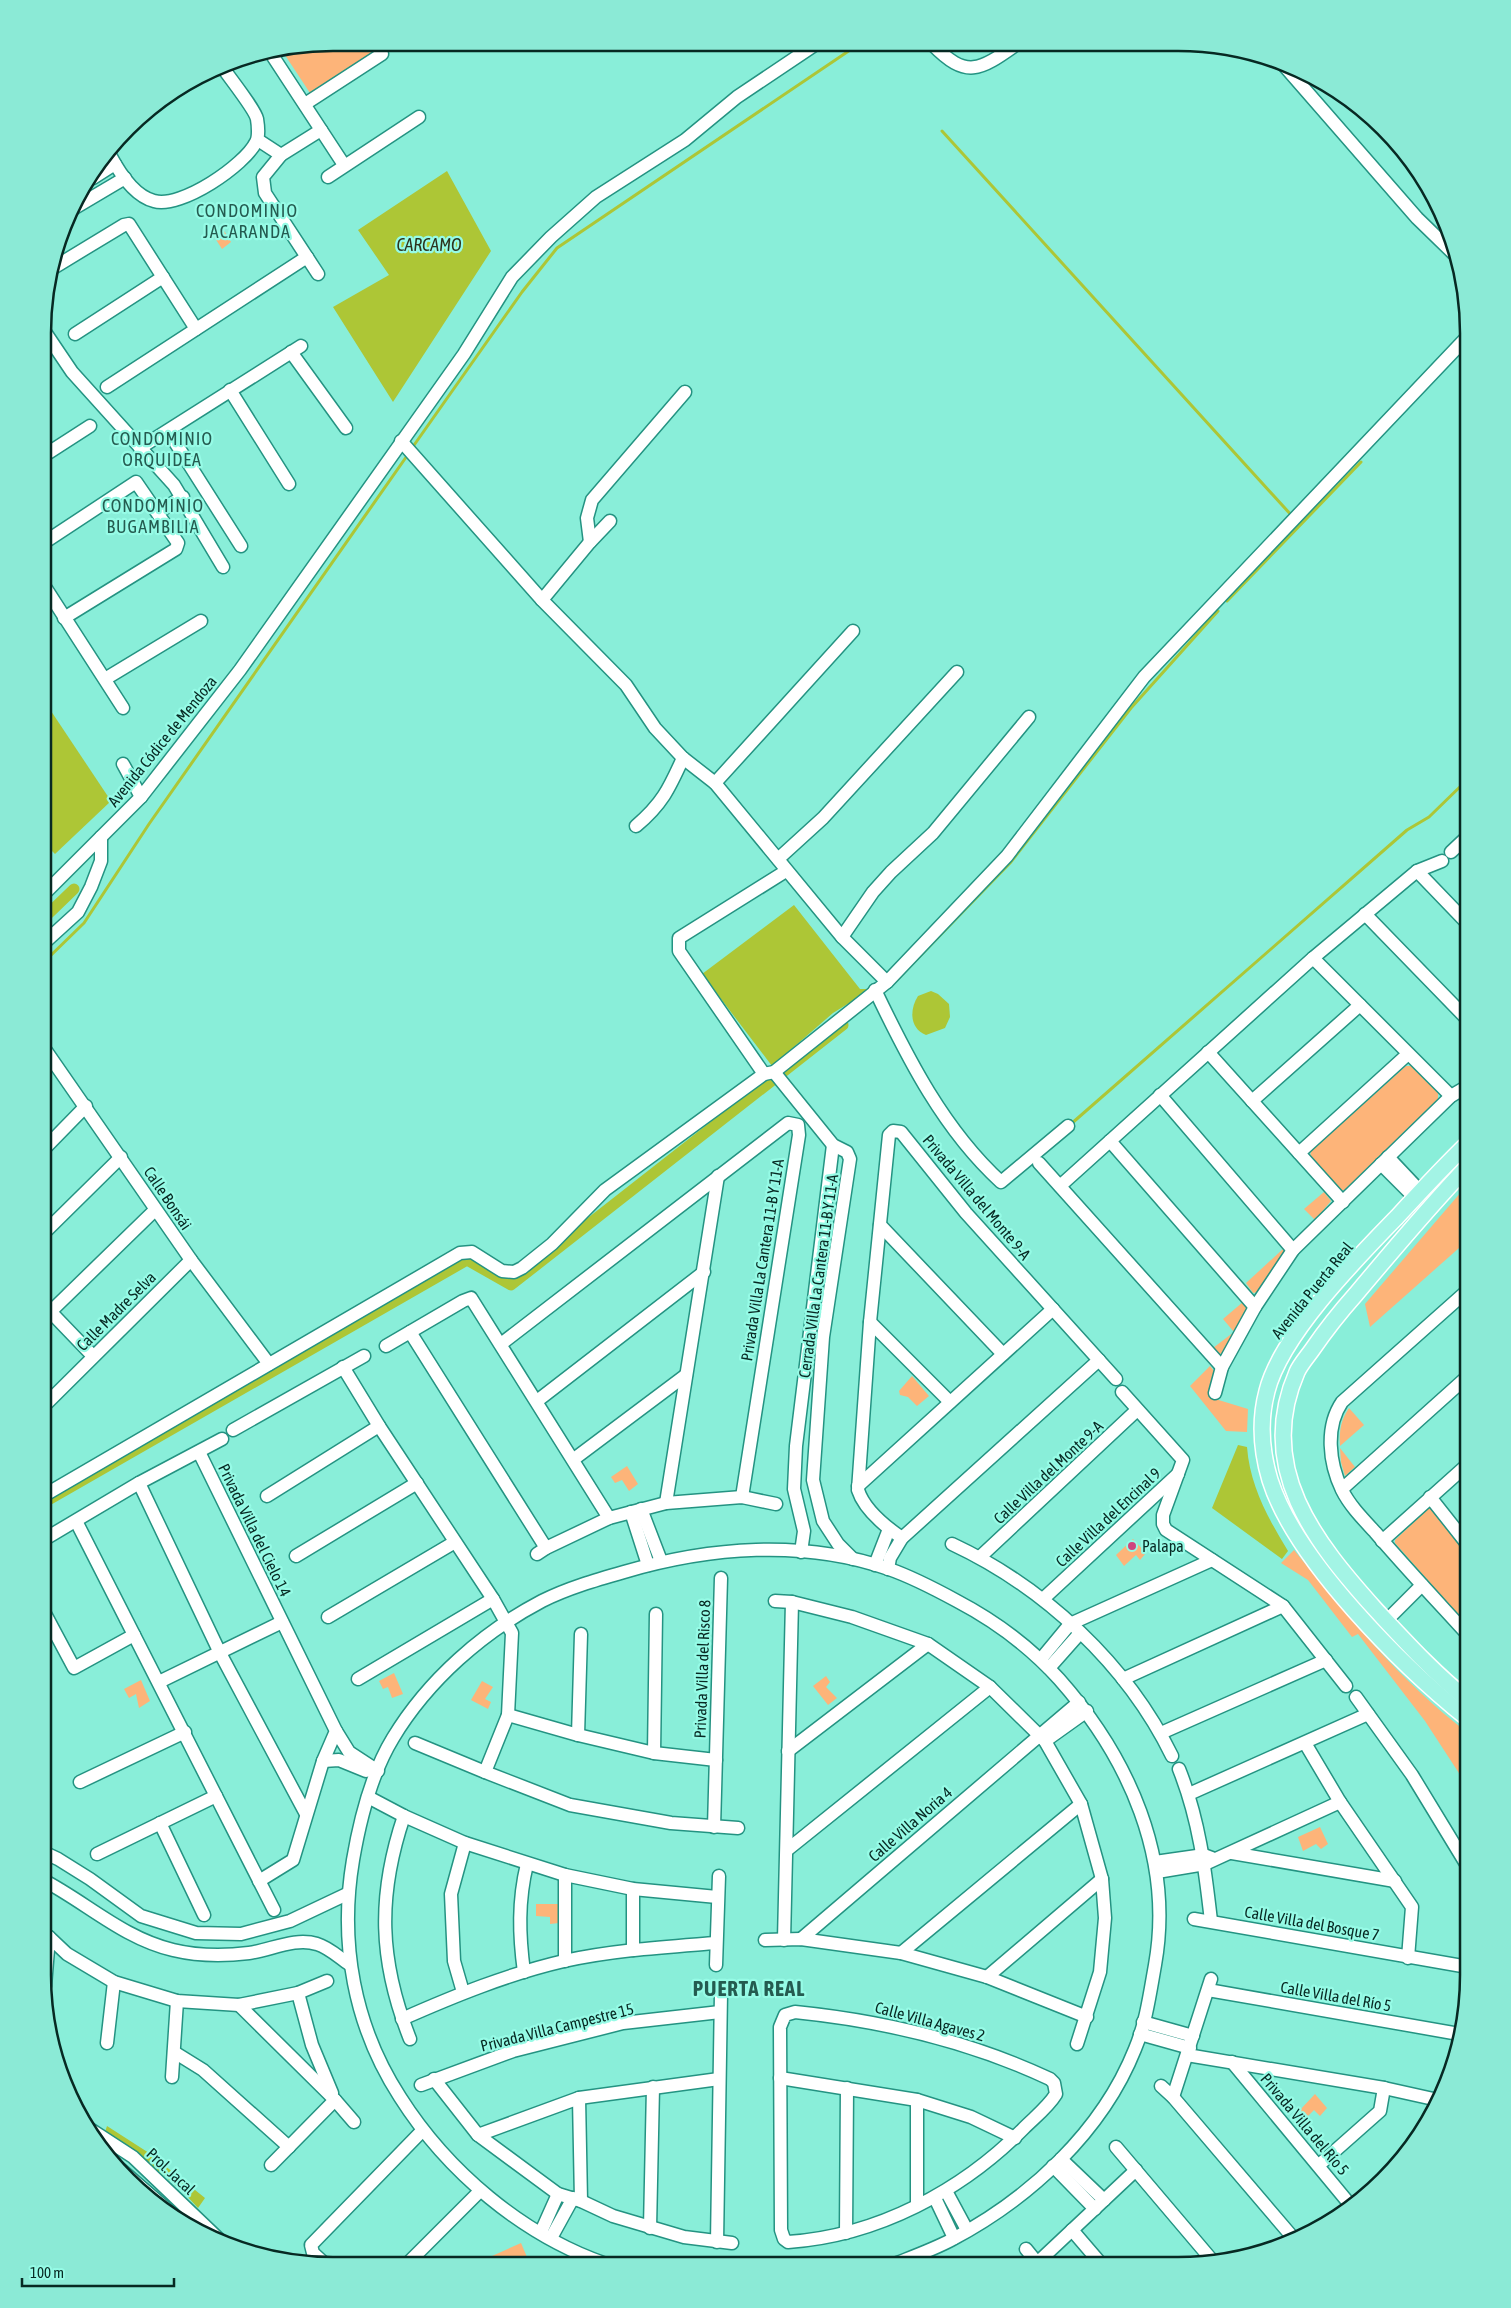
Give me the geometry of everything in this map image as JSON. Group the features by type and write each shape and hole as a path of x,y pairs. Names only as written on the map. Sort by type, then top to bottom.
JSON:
{"main road":[{"name":"Avenida Puerta Real","path":"1460,1151 1366,1250 1314,1310 1283,1353 1267,1389 1261,1430 1262,1445 1270,1482 1288,1521 1314,1559 1346,1599 1406,1664 1460,1712"},
{"path":"1460,1174 1330,1324 1297,1370 1287,1398 1284,1424 1284,1462 1295,1498 1306,1522 1324,1549 1384,1619 1460,1692"},
{"path":"1314,1310 1330,1324"}],"street":[{"name":"Avenida Códice de Mendoza","path":"51,887 141,797 240,670 464,354 512,277 550,237 596,196 685,140 737,97 806,51"},
{"path":"940,51 959,67 970,68 985,65 1006,51"},
{"path":"306,104 382,54"},
{"path":"275,58 344,166"},
{"path":"112,159 125,178 138,192 155,202 178,200 224,173 246,156 258,140 257,118 225,73"},
{"path":"1293,76 1418,218 1446,247"},
{"path":"328,177 419,117"},
{"path":"318,274 265,193 263,177 281,155 321,130"},
{"path":"258,140 281,155"},
{"path":"83,203 125,178"},
{"path":"60,264 124,225 129,224 196,329"},
{"path":"107,387 307,257"},
{"path":"75,334 163,277"},
{"path":"51,341 72,372 146,445 183,497 224,567"},
{"path":"51,1491 463,1252 472,1252 502,1270 514,1272 522,1268 552,1244 605,1190 769,1073 887,982 1007,856 1144,677 1460,344"},
{"path":"146,445 296,349 346,428"},
{"path":"230,390 289,484"},
{"path":"590,542 587,518 592,500 685,392"},
{"path":"51,451 90,426"},
{"path":"168,431 240,546"},
{"path":"401,441 542,600 626,685 655,728 683,758 715,783 842,938 887,982"},
{"path":"51,538 134,483 138,484 178,543 177,547 64,618"},
{"path":"158,512 183,497"},
{"path":"542,600 610,521"},
{"path":"51,598 123,708"},
{"path":"105,679 201,621"},
{"path":"715,783 853,631"},
{"path":"778,858 823,818 957,672"},
{"path":"842,938 874,892 891,872 933,834 1030,717"},
{"path":"636,826 655,810 667,793 683,758"},
{"path":"123,764 141,797"},
{"path":"51,937 78,912 101,861 101,837"},
{"path":"1060,1186 1313,958 1417,871 1446,857 1460,844"},
{"name":"Cerrada Villa La Cantera 11-B Y 11-A","path":"786,871 679,938 679,951 769,1073 834,1145 847,1152 850,1159 823,1337 813,1480 823,1521 838,1544 853,1559"},
{"path":"1417,871 1460,916"},
{"path":"1365,914 1460,1012"},
{"path":"1313,958 1450,1096"},
{"path":"875,990 915,1070 948,1122 985,1168 1001,1182 1068,1126"},
{"path":"1252,1101 1360,1005"},
{"path":"1208,1052 1343,1202"},
{"path":"1299,1153 1408,1054"},
{"name":"Calle Bonsái","path":"51,1061 86,1106 155,1210 191,1260 269,1364"},
{"path":"1216,1393 1222,1367 1255,1307 1293,1250 1450,1096 1460,1090"},
{"path":"1160,1095 1293,1250"},
{"path":"51,1142 86,1106"},
{"name":"Privada Villa La Cantera 11-B Y 11-A","path":"501,1344 788,1123 798,1125 742,1497"},
{"name":"Privada Villa del Monte 9-A","path":"858,1486 870,1322 889,1135 893,1131 899,1131 966,1213 1116,1379"},
{"path":"1110,1141 1255,1307"},
{"name":"Cerrada Villa La Cantera 11-B Y 11-A","path":"801,1552 804,1531 794,1484 796,1446 834,1145"},
{"path":"51,1225 121,1157"},
{"path":"1385,1161 1418,1195"},
{"path":"1039,1163 1222,1367"},
{"path":"666,1502 718,1176"},
{"path":"51,1307 155,1210"},
{"path":"880,1225 1003,1354"},
{"name":"Calle Madre Selva","path":"51,1400 191,1260"},
{"path":"537,1401 704,1272"},
{"path":"1460,1297 1342,1402 1337,1410 1331,1433 1334,1470 1342,1489 1355,1510 1460,1626"},
{"path":"386,1346 463,1300 471,1298 574,1459 609,1518"},
{"path":"814,1298 828,1301"},
{"path":"902,1538 889,1529 863,1502 858,1486 1053,1309"},
{"path":"51,1317 93,1356"},
{"path":"870,1322 950,1402"},
{"path":"410,1332 542,1551 609,1518 666,1502 742,1497 776,1504"},
{"path":"233,1430 364,1356"},
{"path":"883,1562 902,1538 1099,1360"},
{"path":"343,1367 506,1622 508,1715 485,1772"},
{"path":"574,1459 686,1375"},
{"path":"1342,1489 1460,1383"},
{"path":"1122,1392 1183,1460 1179,1472"},
{"name":"Calle Villa del Monte 9-A","path":"980,1557 1137,1410"},
{"name":"Privada Villa del Cielo 14","path":"267,1496 379,1426"},
{"name":"Privada Villa del Cielo 14","path":"51,1535 139,1483 222,1439"},
{"name":"Privada Villa del Cielo 14","path":"198,1452 336,1731 344,1746 362,1766"},
{"path":"1382,1540 1460,1471"},
{"name":"Calle Villa del Encinal 9","path":"1179,1472 1163,1515 1163,1524 1172,1535 1283,1606 1346,1686"},
{"name":"Calle Villa del Encinal 9","path":"1044,1599 1179,1472"},
{"path":"139,1483 220,1653 306,1814"},
{"name":"Privada Villa del Cielo 14","path":"296,1556 417,1483"},
{"path":"1430,1497 1460,1534"},
{"path":"636,1511 649,1546 661,1561"},
{"path":"76,1521 274,1910"},
{"path":"883,1562 889,1529"},
{"path":"328,1617 455,1542"},
{"path":"952,1544 980,1557 1044,1599 1080,1633 1124,1679 1161,1733 1172,1756"},
{"path":"648,1565 649,1546"},
{"path":"588,2257 549,2231 531,2228 480,2191 422,2131 381,2068 359,2009 349,1964 346,1928 347,1894 357,1835 371,1798 377,1773 392,1740 434,1682 470,1650 506,1622 546,1599 595,1580 661,1561 720,1551 777,1549 883,1562 973,1610 1048,1659 1078,1710 1109,1744 1146,1823 1156,1867 1160,1912 1148,2030 1093,2124 1062,2166 1011,2201 964,2225 954,2238 910,2257"},
{"path":"1048,1659 1070,1624 1212,1560"},
{"name":"Privada Villa del Risco 8","path":"714,1827 721,1578"},
{"path":"1384,1619 1420,1582"},
{"path":"358,1680 493,1599"},
{"path":"775,1601 792,1602 852,1618 928,1644 990,1686 1043,1737 1081,1804 1102,1879 1105,1918 1100,1972 1077,2044"},
{"path":"784,1940 792,1602"},
{"path":"1124,1679 1283,1606"},
{"path":"654,1753 656,1614"},
{"name":"Privada Villa del Cielo 14","path":"159,1682 282,1622"},
{"path":"51,1625 74,1668 134,1635"},
{"path":"1048,1659 1080,1633"},
{"path":"578,1735 581,1634"},
{"path":"788,1752 928,1644"},
{"path":"1161,1733 1326,1660"},
{"path":"787,1850 990,1686"},
{"path":"1356,1697 1412,1775 1460,1854"},
{"name":"Calle Villa Noria 4","path":"801,1939 1078,1710"},
{"path":"1189,1794 1368,1714"},
{"name":"Privada Villa del Risco 8","path":"508,1715 578,1735 654,1753 716,1760"},
{"path":"259,1881 293,1860 306,1814 336,1731"},
{"path":"80,1782 185,1732"},
{"path":"415,1742 570,1805 671,1824 738,1828"},
{"path":"1304,1742 1340,1802 1395,1881 1413,1911 1408,1958"},
{"path":"324,1761 339,1760 362,1766 377,1773"},
{"path":"1179,1769 1189,1794 1208,1859 1211,1921"},
{"path":"96,1854 216,1796"},
{"path":"371,1798 404,1816 464,1843 565,1876 633,1889 717,1897"},
{"path":"1156,1867 1208,1859 1232,1853 1340,1802"},
{"path":"901,1953 1081,1804"},
{"path":"404,1816 396,1838 385,1892 386,1959 392,1990 410,2039"},
{"path":"160,1823 204,1914"},
{"path":"463,1992 454,1961 452,1894 464,1843"},
{"path":"1232,1853 1395,1881"},
{"path":"51,1856 90,1879 141,1916 196,1933 241,1934 290,1921 347,1894"},
{"path":"524,1972 519,1936 521,1888 527,1864"},
{"path":"565,1876 565,1961"},
{"path":"716,1965 719,1876"},
{"path":"987,1977 1102,1879"},
{"path":"51,1884 70,1894 101,1917 142,1941 174,1950 208,1955 250,1953 302,1942 318,1944 349,1964"},
{"path":"633,1889 633,1950"},
{"name":"Calle Villa del Bosque 7","path":"1194,1919 1460,1966"},
{"path":"765,1940 801,1939 901,1953 987,1977 1087,2017"},
{"path":"51,1940 67,1954 114,1982 177,2001 239,2005 298,1993 327,1981"},
{"path":"402,2018 463,1992 565,1961 633,1950 716,1943"},
{"path":"107,2043 114,1982"},
{"name":"Calle Villa del Río 5","path":"1173,2097 1210,1984 1453,2033"},
{"path":"298,1993 312,2045 335,2100"},
{"path":"717,2242 721,1993"},
{"path":"172,2077 177,2001"},
{"path":"239,2005 335,2100 354,2122"},
{"name":"Privada Villa Campestre 15","path":"421,2085 513,2051 623,2023 720,2012"},
{"name":"Calle Villa Agaves 2","path":"789,2013 844,2017 902,2028 957,2042 1012,2061 1050,2079 1056,2089 1053,2099 992,2159 935,2198 846,2233 788,2242 782,2235 780,2078 780,2027 785,2016 789,2013"},
{"path":"1148,2030 1232,2062 1384,2088 1432,2099"},
{"path":"174,2052 203,2070 289,2147"},
{"name":"Privada Villa del Río 5","path":"1232,2062 1347,2201"},
{"path":"780,2078 917,2100 971,2117 1015,2138"},
{"path":"434,2079 478,2135 558,2194 577,2199 613,2216 650,2228 684,2237 717,2242 732,2242"},
{"path":"478,2135 579,2098 719,2079"},
{"path":"1161,2086 1173,2097 1290,2234"},
{"path":"650,2228 653,2087"},
{"path":"846,2233 847,2088"},
{"path":"1319,2165 1380,2111 1384,2088"},
{"path":"549,2231 577,2199 579,2098"},
{"path":"271,2166 335,2100"},
{"path":"917,2100 917,2205"},
{"path":"316,2256 312,2252 311,2245 422,2131"},
{"name":"Prol. Jacal","path":"103,2138 133,2157 206,2227"},
{"path":"1116,2147 1207,2255"},
{"path":"1062,2166 1099,2205"},
{"path":"1045,2257 1136,2170"},
{"path":"414,2257 480,2191"},
{"path":"946,2191 964,2225"},
{"path":"549,2231 558,2194"},
{"path":"935,2198 954,2238"},
{"path":"1072,2230 1095,2257"},
{"path":"1026,2249 1032,2257"}],"shaded area":[{"path":"333,51 375,51 310,93 285,56"},
{"path":"223,229 231,242 222,249 213,235"},
{"path":"1406,1066 1411,1066 1438,1093 1438,1099 1345,1190 1340,1191 1310,1157 1311,1151"},
{"path":"1324,1192 1331,1201 1315,1220 1304,1209"},
{"path":"1460,1193 1460,1247 1370,1327 1365,1304"},
{"path":"1283,1249 1285,1254 1258,1292 1253,1293 1246,1283"},
{"path":"1243,1302 1247,1306 1247,1311 1224,1353 1219,1354 1213,1348 1234,1332 1223,1319"},
{"path":"1210,1366 1214,1371 1212,1398 1248,1409 1247,1432 1226,1431 1190,1386"},
{"path":"912,1376 929,1396 917,1406 908,1397 900,1395 899,1391"},
{"path":"1349,1408 1364,1425 1340,1446 1341,1426"},
{"path":"1340,1448 1355,1467 1345,1476 1341,1462"},
{"path":"627,1466 638,1484 629,1491 622,1480 615,1483 611,1477"},
{"path":"1428,1509 1431,1509 1460,1544 1460,1617 1395,1543 1395,1540"},
{"name":"Palapa","path":"1133,1539 1146,1553 1140,1560 1136,1555 1124,1566 1116,1555"},
{"path":"1294,1550 1375,1647 1420,1692 1460,1727 1460,1775 1425,1721 1358,1634 1352,1637 1308,1580 1281,1563"},
{"path":"394,1673 403,1694 392,1698 388,1687 383,1689 379,1681"},
{"path":"826,1676 830,1682 826,1687 837,1698 828,1705 813,1686"},
{"path":"141,1680 150,1701 139,1708 136,1694 129,1698 124,1689"},
{"path":"482,1681 493,1687 485,1699 491,1702 488,1709 471,1700"},
{"path":"1320,1827 1328,1844 1321,1849 1316,1844 1303,1851 1298,1837"},
{"path":"536,1904 559,1904 559,1923 550,1924 550,1917 536,1916"},
{"path":"1315,2094 1327,2108 1320,2116 1314,2110 1305,2119 1299,2111"},
{"path":"521,2243 527,2257 490,2257"}],"water":[{"name":"CARCAMO","path":"447,171 491,251 393,402 333,307 389,275 358,230"},
{"path":"51,711 111,801 55,854 51,850"},
{"path":"794,905 860,989 872,989 833,1013 772,1066 702,974"},
{"path":"931,991 938,994 949,1004 950,1017 945,1028 926,1035 914,1024 912,1013 918,996"},
{"path":"1238,1445 1247,1447 1252,1475 1261,1501 1288,1551 1282,1559 1212,1508"},
{"path":"107,2126 149,2153 205,2198 198,2208 166,2177 105,2132"}],"waterway":[{"path":"412,448 522,292 557,248 849,51"},
{"path":"942,131 1293,517"},
{"path":"51,955 84,923 149,824 409,453"},
{"path":"1227,601 1361,462"},
{"path":"890,987 1010,863 1131,708 1218,611"},
{"path":"1071,1124 1407,830 1429,817 1460,787"},
{"path":"51,911 74,889"},
{"path":"51,1498 467,1260 511,1285 843,1025"}],"place":[{"name":"Palapa","path":"1132,1546"}],"district":[{"name":"CONDOMINIO JACARANDA","path":"247,220"},
{"name":"CONDOMINIO ORQUIDEA","path":"162,448"},
{"name":"CONDOMINIO BUGAMBILIA","path":"153,515"},
{"name":"PUERTA REAL","path":"749,1988"}]}
